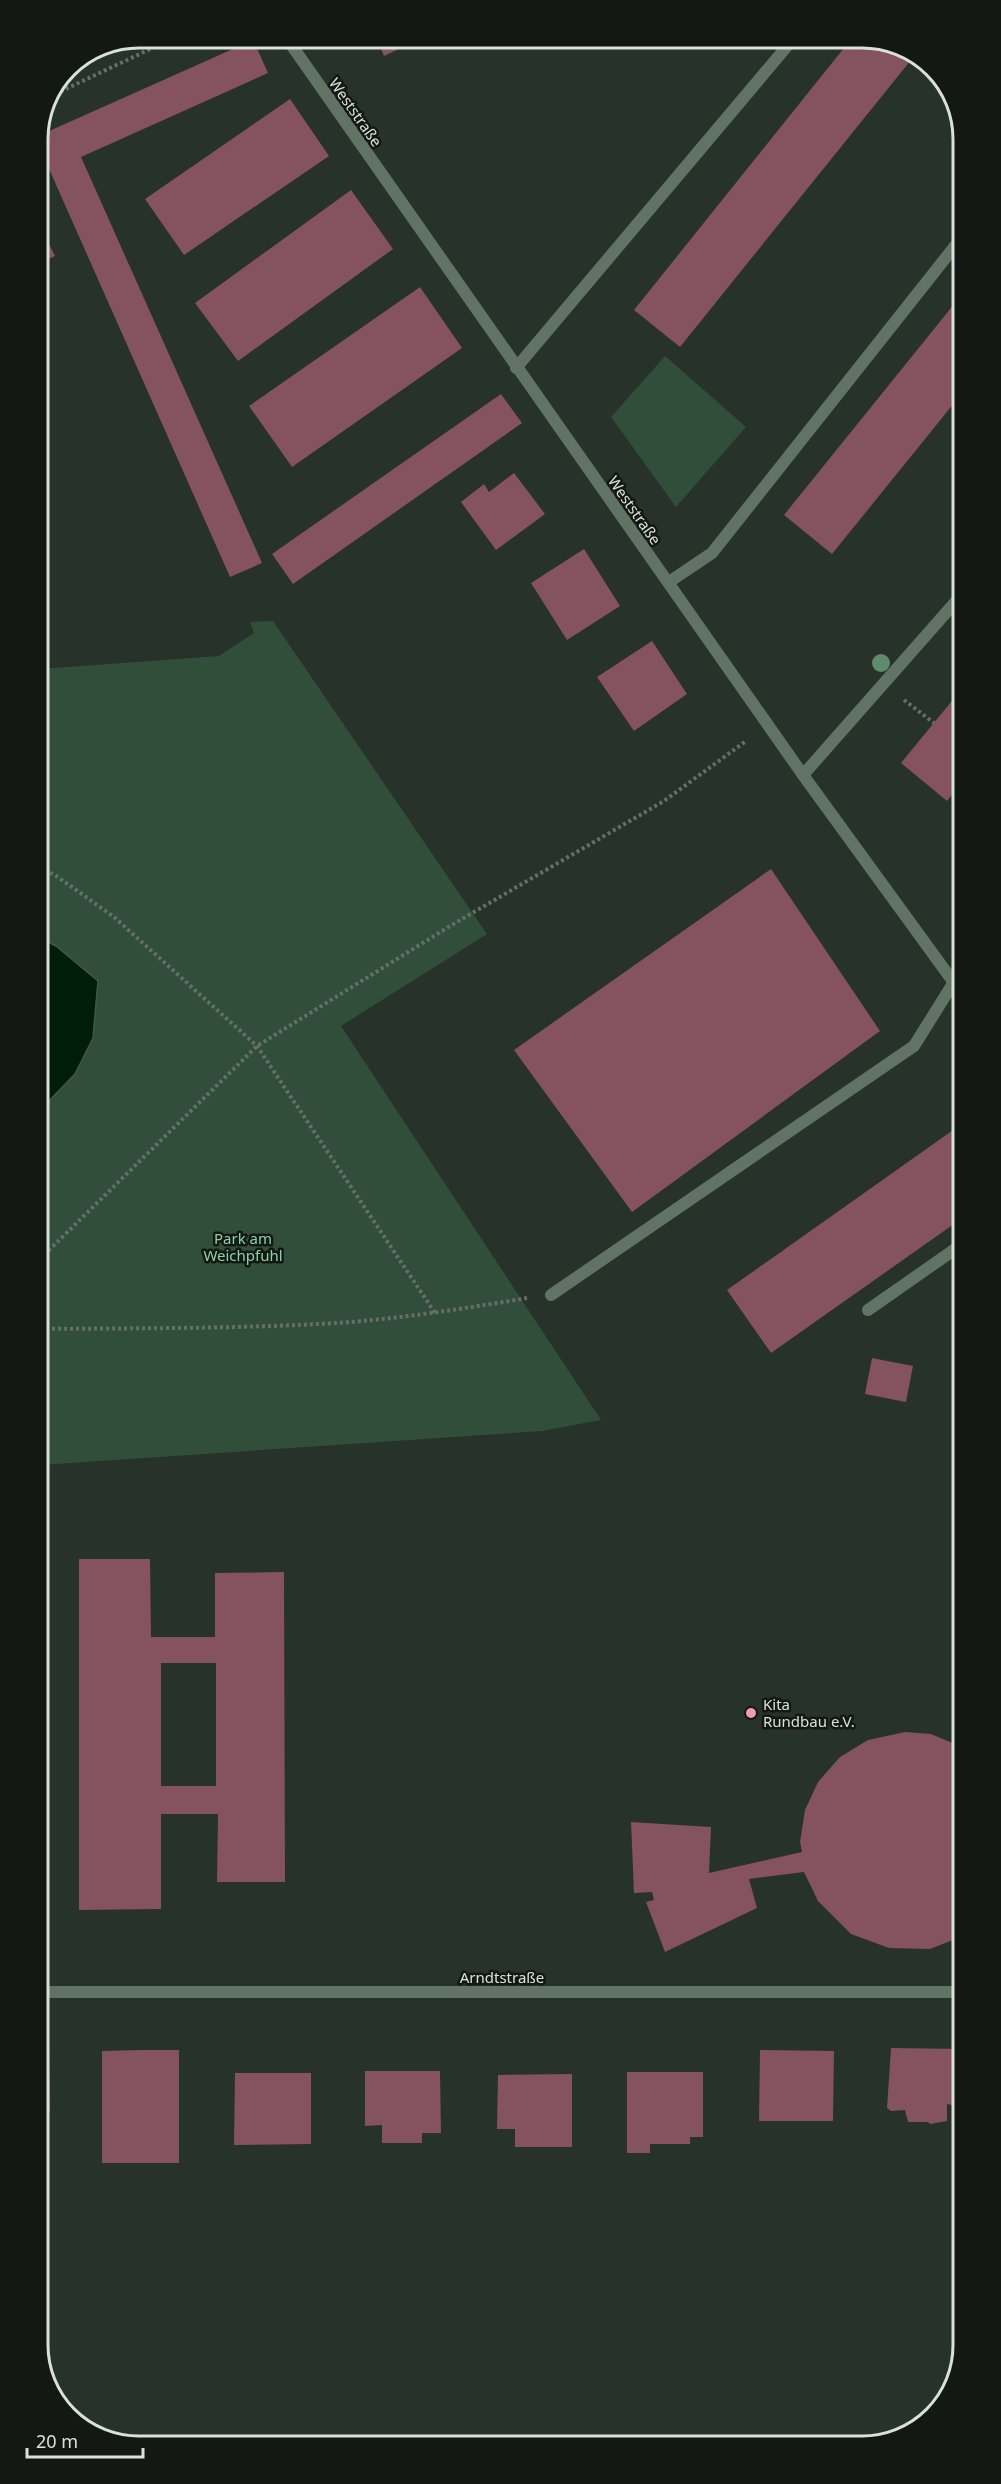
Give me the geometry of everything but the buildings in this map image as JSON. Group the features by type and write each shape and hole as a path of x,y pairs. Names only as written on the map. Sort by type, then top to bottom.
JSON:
{"street":[{"name":"Weststraße","path":"293,48 803,775 953,975"},
{"path":"516,368 786,48"},
{"path":"669,582 712,553 953,247"},
{"path":"803,775 953,605"},
{"path":"551,1295 914,1046 953,989"},
{"path":"868,1310 953,1251"},
{"name":"Arndtstraße","path":"48,1992 953,1992"}],"path":[{"path":"62,91 155,48"},
{"path":"883,684 934,723"},
{"path":"48,1251 257,1046 450,926 664,801 768,725"},
{"path":"48,872 114,917 257,1046 435,1313"},
{"path":"48,1329 207,1328 350,1322 435,1313 551,1295"}],"green space":[{"path":"665,356 746,427 676,507 611,417"},
{"name":"Park am Weichpfuhl","path":"273,621 487,934 341,1026 601,1420 542,1431 48,1465 48,668 219,656 254,633 250,622"}],"shaded area":[{"path":"48,942 98,981 93,1038 75,1074 48,1102"}],"place":[{"name":"Kita Rundbau e.V.","path":"751,1713"}]}
